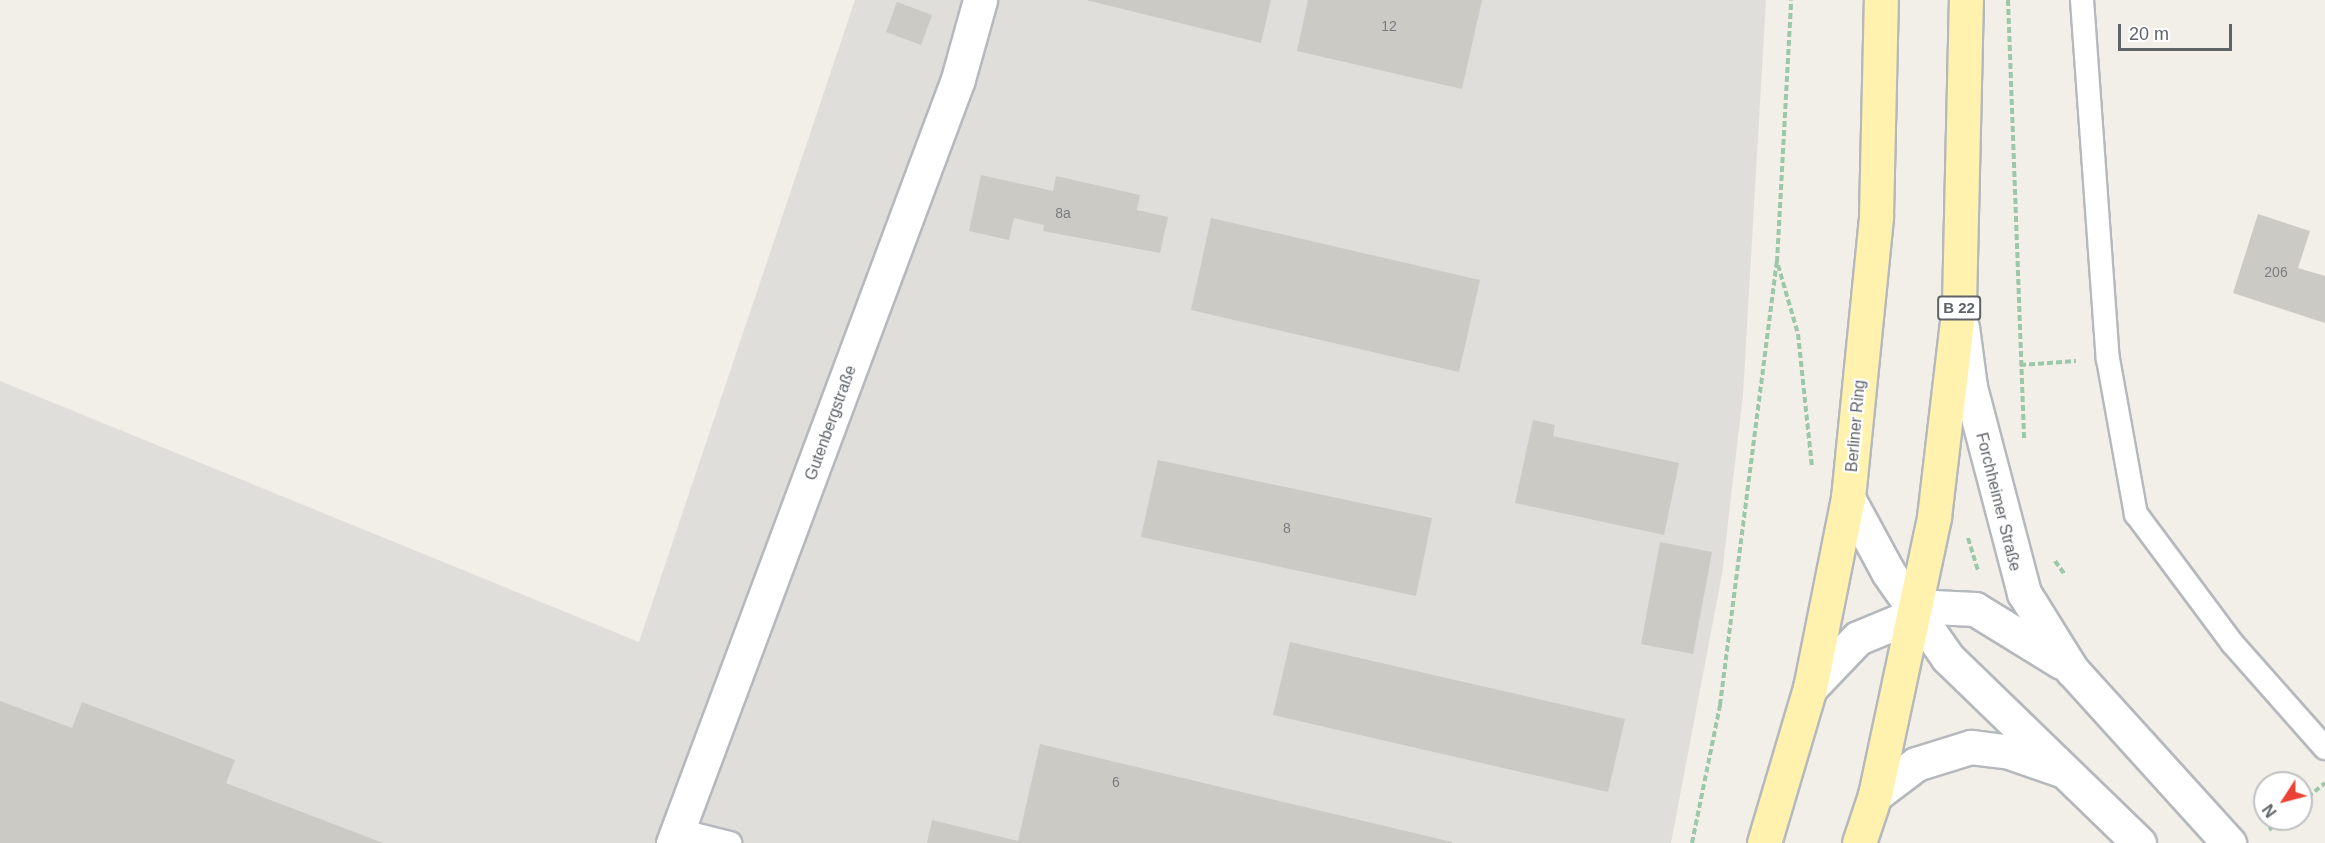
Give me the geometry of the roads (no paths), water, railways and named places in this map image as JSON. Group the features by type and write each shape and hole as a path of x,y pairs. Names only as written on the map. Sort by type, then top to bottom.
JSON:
{"main road":[{"name":"Berliner Ring","path":"1764,843 1810,688 1848,498 1876,215 1881,0"},
{"name":"B 22","path":"1859,843 1875,795 1935,517 1959,304 1966,0"}],"street":[{"name":"Gutenbergstraße","path":"676,836 954,90 980,0"},
{"name":"Forchheimer Straße","path":"1959,304 1970,387 2015,573 2072,669 2229,843"},
{"path":"1848,498 1914,612 1948,658 2071,773 2139,843"},
{"path":"1810,688 1858,638 1914,612 1955,605 1975,609 2072,669"},
{"path":"1875,795 1916,764 1971,747 2006,751 2071,773"}],"lane":[{"path":"2082,0 2108,359 2136,514 2234,644 2325,748"},
{"path":"676,836 730,843"}]}
